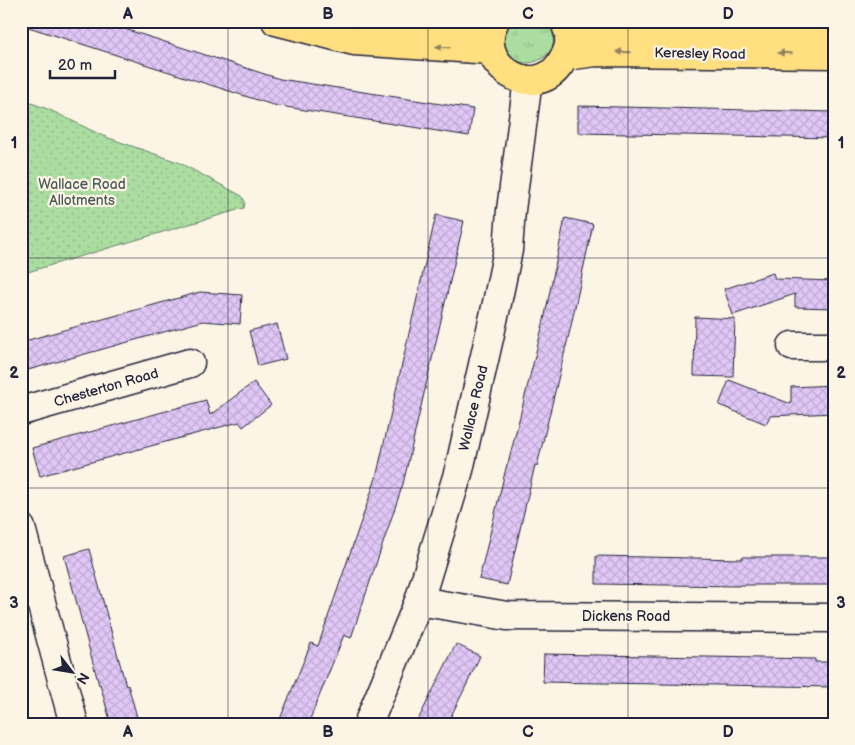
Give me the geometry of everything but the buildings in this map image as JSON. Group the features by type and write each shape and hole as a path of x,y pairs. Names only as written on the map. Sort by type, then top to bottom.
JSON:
{"main road":[{"path":"276,21 354,42 493,32"},
{"path":"398,21 493,32"},
{"path":"493,32 500,67 515,77 528,80 545,77 557,69 566,56 569,42 565,24"},
{"name":"Keresley Road","path":"565,24 834,31"},
{"name":"Keresley Road","path":"566,56 596,52 834,54"}],"street":[{"name":"Wallace Road","path":"368,724 419,601 459,470 508,250 511,210 528,80"},
{"path":"792,346 834,346"},
{"name":"Chesterton Road","path":"21,411 190,363"},
{"path":"21,528 74,724"},
{"name":"Dickens Road","path":"419,601 507,616 834,618"}],"green space":[{"path":"513,21 546,21 553,34 553,45 548,54 539,60 529,63 518,61 510,55 505,43 505,37"},
{"name":"Wallace Road Allotments","path":"21,99 50,110 103,136 178,162 242,196 245,202 244,208 21,274"}]}
